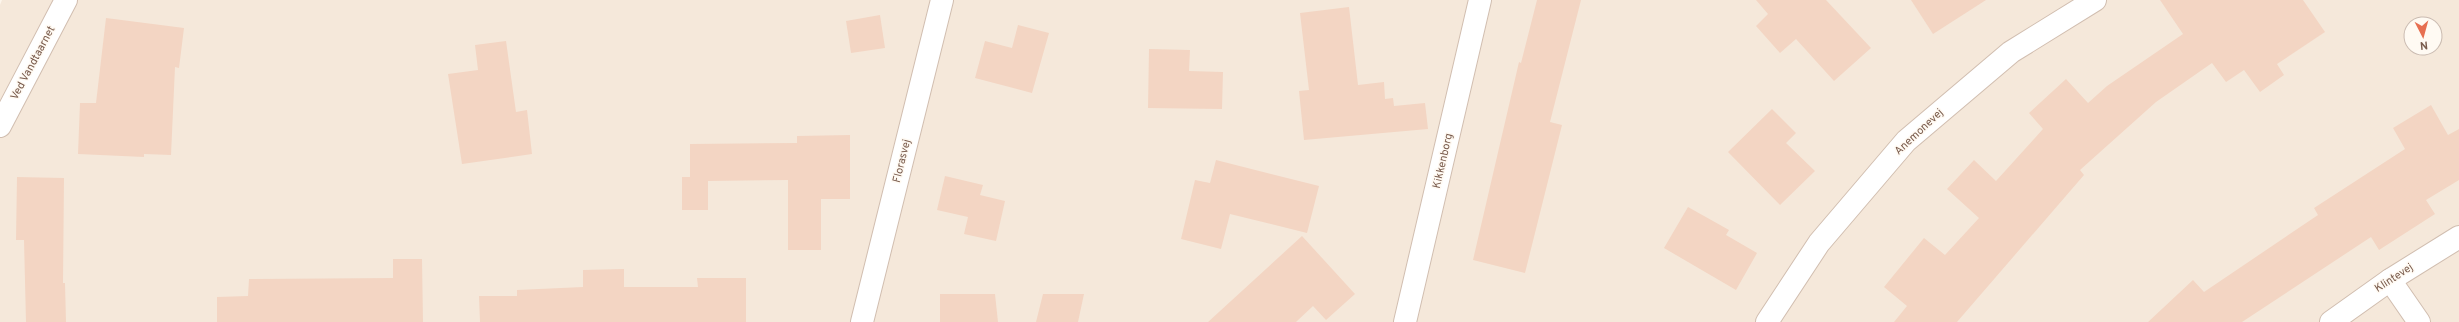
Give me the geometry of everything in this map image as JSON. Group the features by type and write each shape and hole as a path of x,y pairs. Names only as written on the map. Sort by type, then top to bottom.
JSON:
{"street":[{"name":"Ved Vandtaarnet","path":"0,126 66,0"},
{"name":"Florasvej","path":"862,322 942,0"},
{"name":"Kikkenborg","path":"1405,322 1480,0"},
{"name":"Anemonevej","path":"1767,322 1819,243 1906,142 2010,52 2095,0"},
{"name":"Klintevej","path":"2331,322 2390,280 2459,237"},
{"path":"2390,280 2419,322"}],"shaded area":[{"path":"2,0 2459,0 2459,322 0,322 0,5"}],"building":[{"path":"1537,0 1581,0 1550,122 1562,125 1525,273 1473,260 1519,62 1521,63"},
{"path":"1756,0 1826,0 1871,48 1834,81 1796,39 1780,53 1756,26 1768,14"},
{"path":"1911,0 1986,0 1933,34"},
{"path":"2160,0 2303,0 2325,32 2277,64 2284,75 2260,92 2244,70 2226,82 2212,63 2156,102 2080,170 2084,175 1957,322 1894,322 1907,306 1884,287 1924,238 1945,255 1979,218 1947,189 1974,160 1996,181 2043,129 2029,113 2066,79 2088,103 2107,86 2183,34"},
{"path":"1349,7 1358,85 1384,82 1385,99 1393,98 1394,106 1425,103 1428,129 1304,140 1299,91 1309,90 1300,13"},
{"path":"880,15 885,48 851,53 846,21"},
{"path":"106,18 184,28 179,68 175,67 171,155 144,154 144,157 78,154 80,103 96,103"},
{"path":"1018,25 1049,33 1032,93 975,78 985,41 1012,48"},
{"path":"506,41 516,112 527,110 532,154 462,164 448,74 478,70 475,45"},
{"path":"1149,49 1190,50 1189,71 1223,72 1222,109 1148,108"},
{"path":"2431,105 2448,135 2459,129 2459,180 2426,200 2435,214 2379,250 2371,237 2242,322 2148,322 2193,280 2204,292 2318,215 2314,208 2405,149 2393,128"},
{"path":"1772,109 1796,133 1786,143 1815,171 1780,205 1728,152"},
{"path":"850,135 850,199 821,199 821,250 788,250 788,180 708,181 708,210 682,210 682,177 690,177 690,144 797,143 797,136"},
{"path":"1216,160 1319,186 1307,233 1230,214 1221,249 1181,239 1195,180 1210,183"},
{"path":"945,176 983,185 980,195 1005,201 996,241 964,234 968,217 937,210"},
{"path":"17,177 64,178 63,283 65,283 66,322 26,322 24,240 16,240"},
{"path":"1688,207 1729,230 1726,235 1757,253 1736,290 1664,248"},
{"path":"1302,236 1355,294 1326,320 1313,306 1296,322 1208,322"},
{"path":"393,259 422,259 423,322 217,322 217,297 248,296 249,279 393,278"},
{"path":"624,269 624,287 698,287 697,278 746,278 746,322 480,322 479,296 517,296 517,290 583,287 583,270"},
{"path":"940,294 995,294 998,322 940,322"},
{"path":"1043,294 1084,294 1078,322 1036,322"}]}
